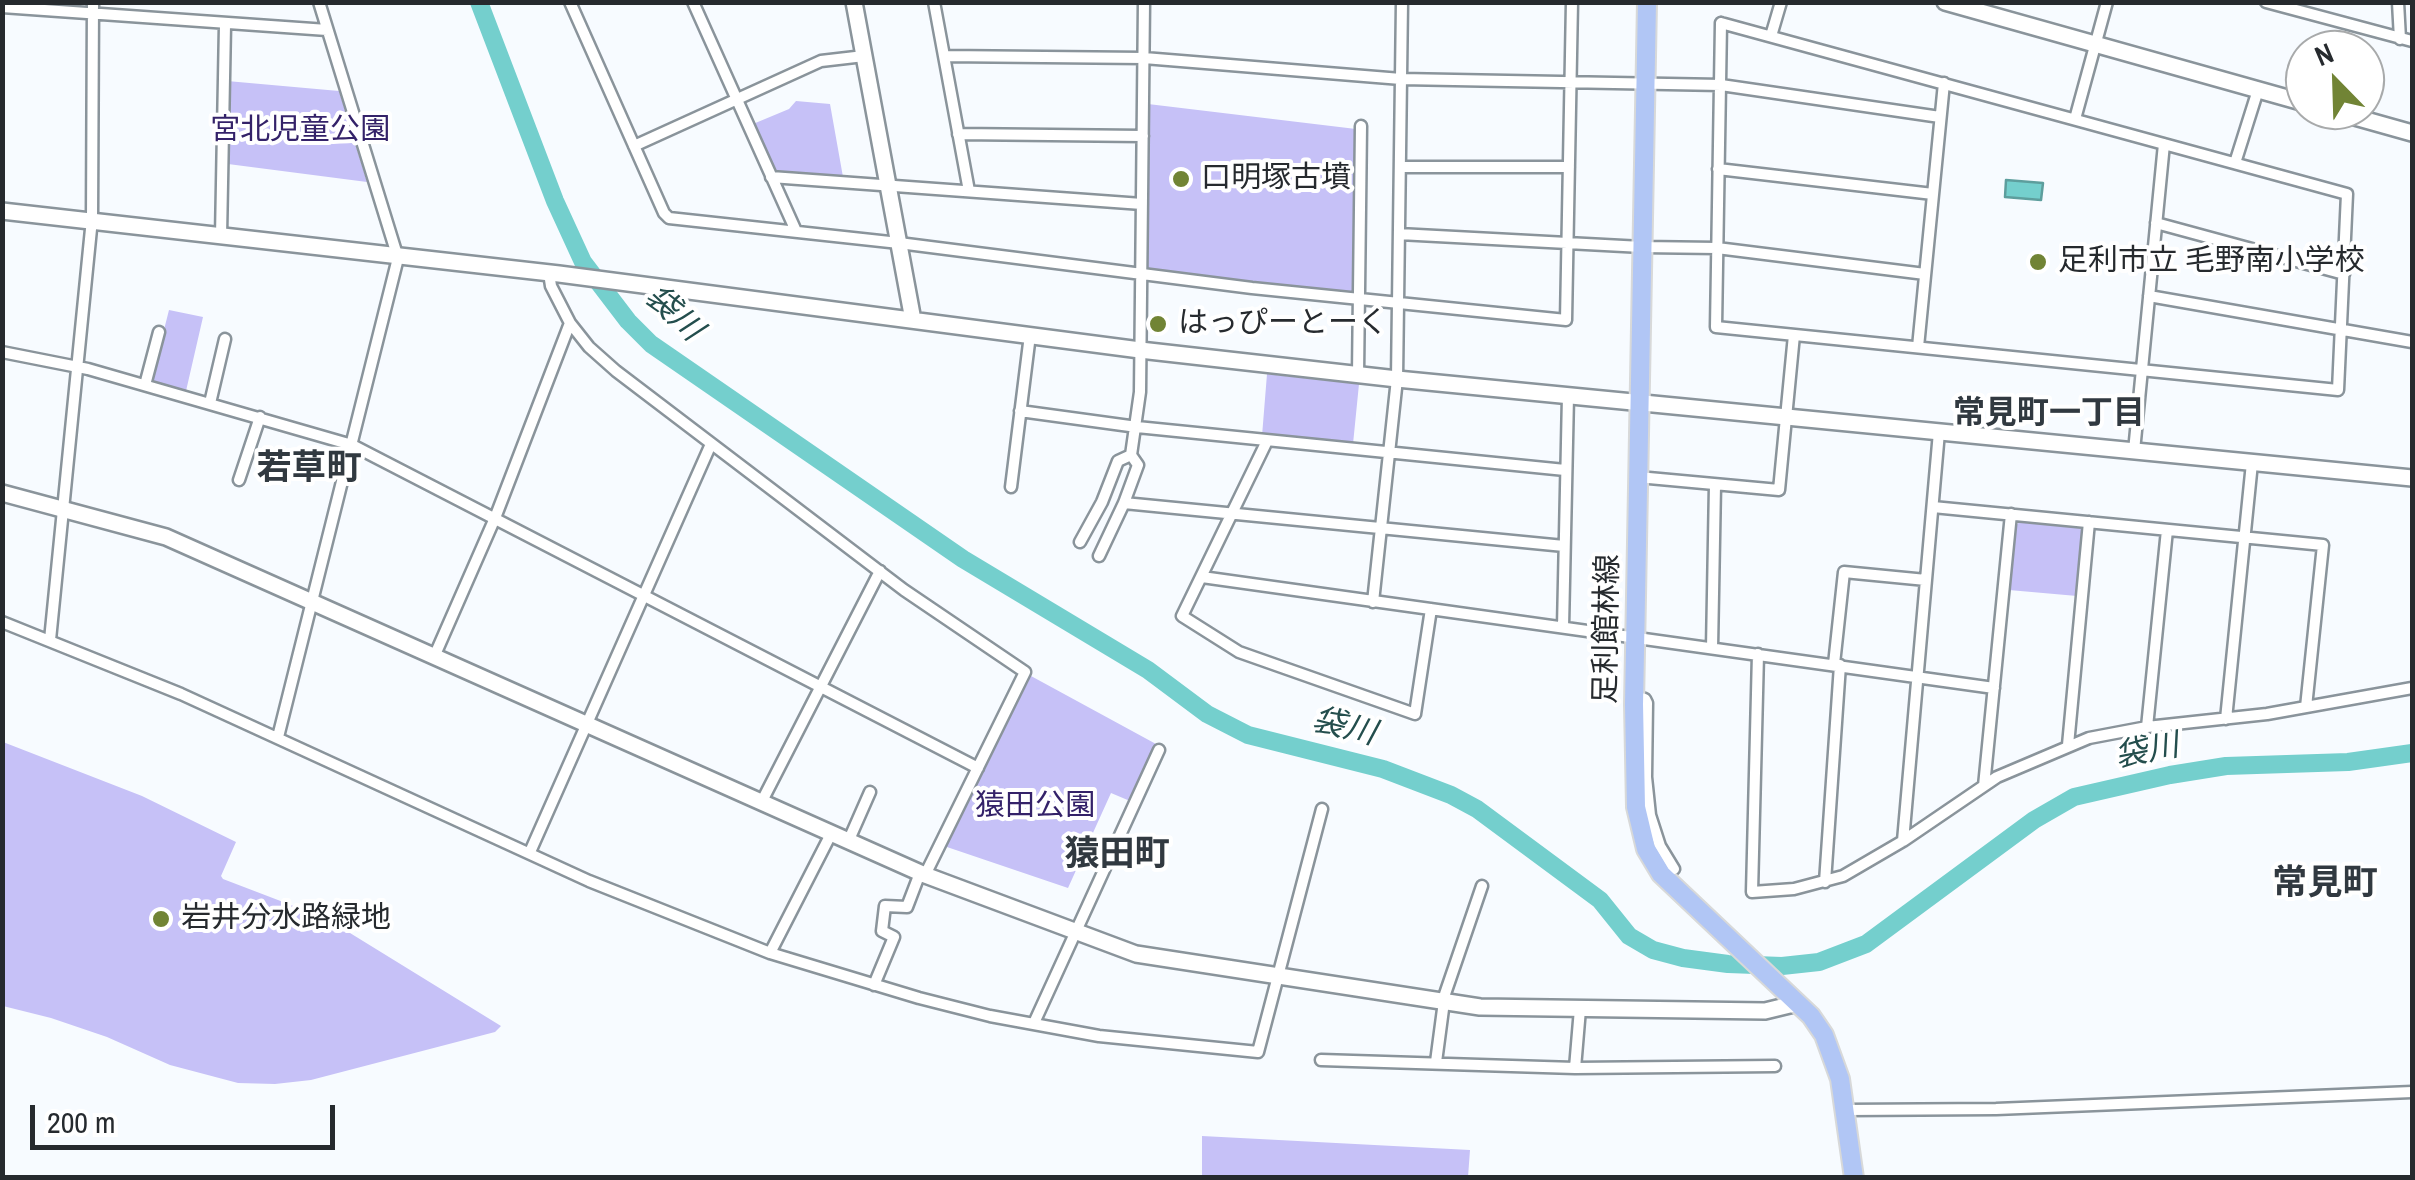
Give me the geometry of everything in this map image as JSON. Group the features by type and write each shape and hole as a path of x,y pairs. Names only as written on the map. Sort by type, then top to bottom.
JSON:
{"main road":[{"name":"足利館林線","path":"1647,2 1634,696 1636,807 1652,861 1680,895 1818,1025 1832,1050 1854,1178"}],"street":[{"path":"278,737 398,258 319,2"},
{"path":"570,2 669,218 1566,320 1572,2"},
{"path":"709,2 694,5 796,230"},
{"path":"854,2 913,320"},
{"path":"934,2 969,191"},
{"path":"1080,542 1118,462 1131,455 1137,428 1144,2"},
{"path":"1374,602 1397,378 1402,2"},
{"path":"1771,36 1781,2"},
{"path":"1945,2 2285,97"},
{"path":"2075,119 2107,2"},
{"path":"2266,2 2406,40 2398,2"},
{"path":"2,7 93,9 225,25 327,30"},
{"path":"50,640 66,510 92,219 93,9"},
{"path":"1721,23 1771,36 2347,194 2338,390 1716,327 1721,23"},
{"path":"222,236 225,25"},
{"path":"634,146 821,61 864,56"},
{"path":"944,56 1144,58 1401,80 1721,85 1940,117"},
{"path":"1918,347 1944,82"},
{"path":"2236,164 2258,90"},
{"path":"2385,125 2412,133"},
{"path":"1358,374 1361,126"},
{"path":"958,134 1143,136"},
{"path":"2134,451 2164,144"},
{"path":"1400,167 1569,167"},
{"path":"1718,168 1933,194"},
{"path":"772,177 1142,204"},
{"path":"2,211 655,286 1140,350 2412,478"},
{"path":"2156,222 2344,274"},
{"path":"1399,234 1717,248 1925,274"},
{"path":"554,274 551,286 570,322 589,347 616,371 880,571 1025,672 907,906 885,906 882,931 894,937 874,985"},
{"path":"2148,296 2412,342"},
{"path":"434,657 495,518 570,322"},
{"path":"145,385 159,332"},
{"path":"1011,487 1030,335"},
{"path":"1638,476 1779,490 1794,335"},
{"path":"210,403 225,339"},
{"path":"2,352 78,366 352,445 978,768"},
{"path":"1563,627 1568,396"},
{"path":"1020,411 1137,428 1566,470"},
{"path":"239,480 260,417"},
{"path":"1903,841 1939,432"},
{"path":"1267,441 1182,616 1239,652 1416,714 1431,609"},
{"path":"530,852 711,444"},
{"path":"1099,556 1138,464 1131,455"},
{"path":"2226,719 2252,463"},
{"path":"1712,648 1715,484"},
{"path":"2,494 150,531 922,874 1153,958 1496,1008 1764,1012 1796,1002"},
{"path":"1124,503 1564,546"},
{"path":"1933,507 2323,546 2306,707"},
{"path":"1984,786 2011,514"},
{"path":"2068,745 2089,522"},
{"path":"2146,727 2166,530"},
{"path":"761,803 880,571"},
{"path":"1825,882 1844,572 1926,580"},
{"path":"1202,577 1994,688"},
{"path":"2,622 278,737 651,907 770,953 990,1016 1099,1036 1258,1052 1322,808"},
{"path":"1758,654 1752,892 1825,882 1855,870 1984,786 2068,745 2102,734 2226,719 2412,688"},
{"path":"1634,696 1647,703 1650,815 1660,846 1674,869"},
{"path":"1034,1022 1159,750"},
{"path":"848,842 870,792"},
{"path":"770,953 830,834"},
{"path":"1436,1062 1444,1002 1482,886"},
{"path":"1574,1068 1580,1009"},
{"path":"1322,1060 1574,1068 1775,1066"},
{"path":"1846,1116 2412,1092"}],"green space":[{"name":"宮北児童公園","path":"227,81 339,91 367,182 228,164"},
{"path":"796,101 830,104 843,177 780,173 773,169 753,124 789,109"},
{"path":"1148,104 1356,129 1355,295 1151,271 1145,265"},
{"path":"169,310 203,317 186,391 151,381"},
{"path":"1267,374 1359,384 1353,444 1262,436"},
{"path":"2022,520 2076,525 2084,532 2077,596 2009,590 2015,526"},
{"name":"猿田公園","path":"1031,676 1156,744 1130,801 1111,793 1068,888 944,846"},
{"name":"岩井分水路緑地","path":"3,742 142,796 236,842 223,879 350,933 501,1026 495,1032 311,1080 238,1083 170,1065 107,1037 3,1006"},
{"path":"1202,1136 1470,1150 1468,1177 1202,1177"}],"water":[{"path":"2006,180 2043,183 2041,200 2005,197"}],"waterway":[{"name":"袋川","path":"479,2 555,201 583,262 628,321 651,344 963,559 1148,670 1207,714 1248,735 1383,769 1477,809 1600,900 1629,936 1653,950 1728,964 1782,966 1819,962 1866,944 2034,820 2074,797 2226,766 2348,762 2412,753"}],"place":[{"name":"口明塚古墳","path":"1181,179"},
{"name":"足利市立 毛野南小学校","path":"2038,262"},
{"name":"はっぴーとーく","path":"1158,324"},
{"name":"岩井分水路緑地","path":"161,919"}],"district":[{"name":"常見町一丁目","path":"2049,414"},
{"name":"若草町","path":"309,470"},
{"name":"猿田町","path":"1117,856"},
{"name":"常見町","path":"2325,885"}]}
